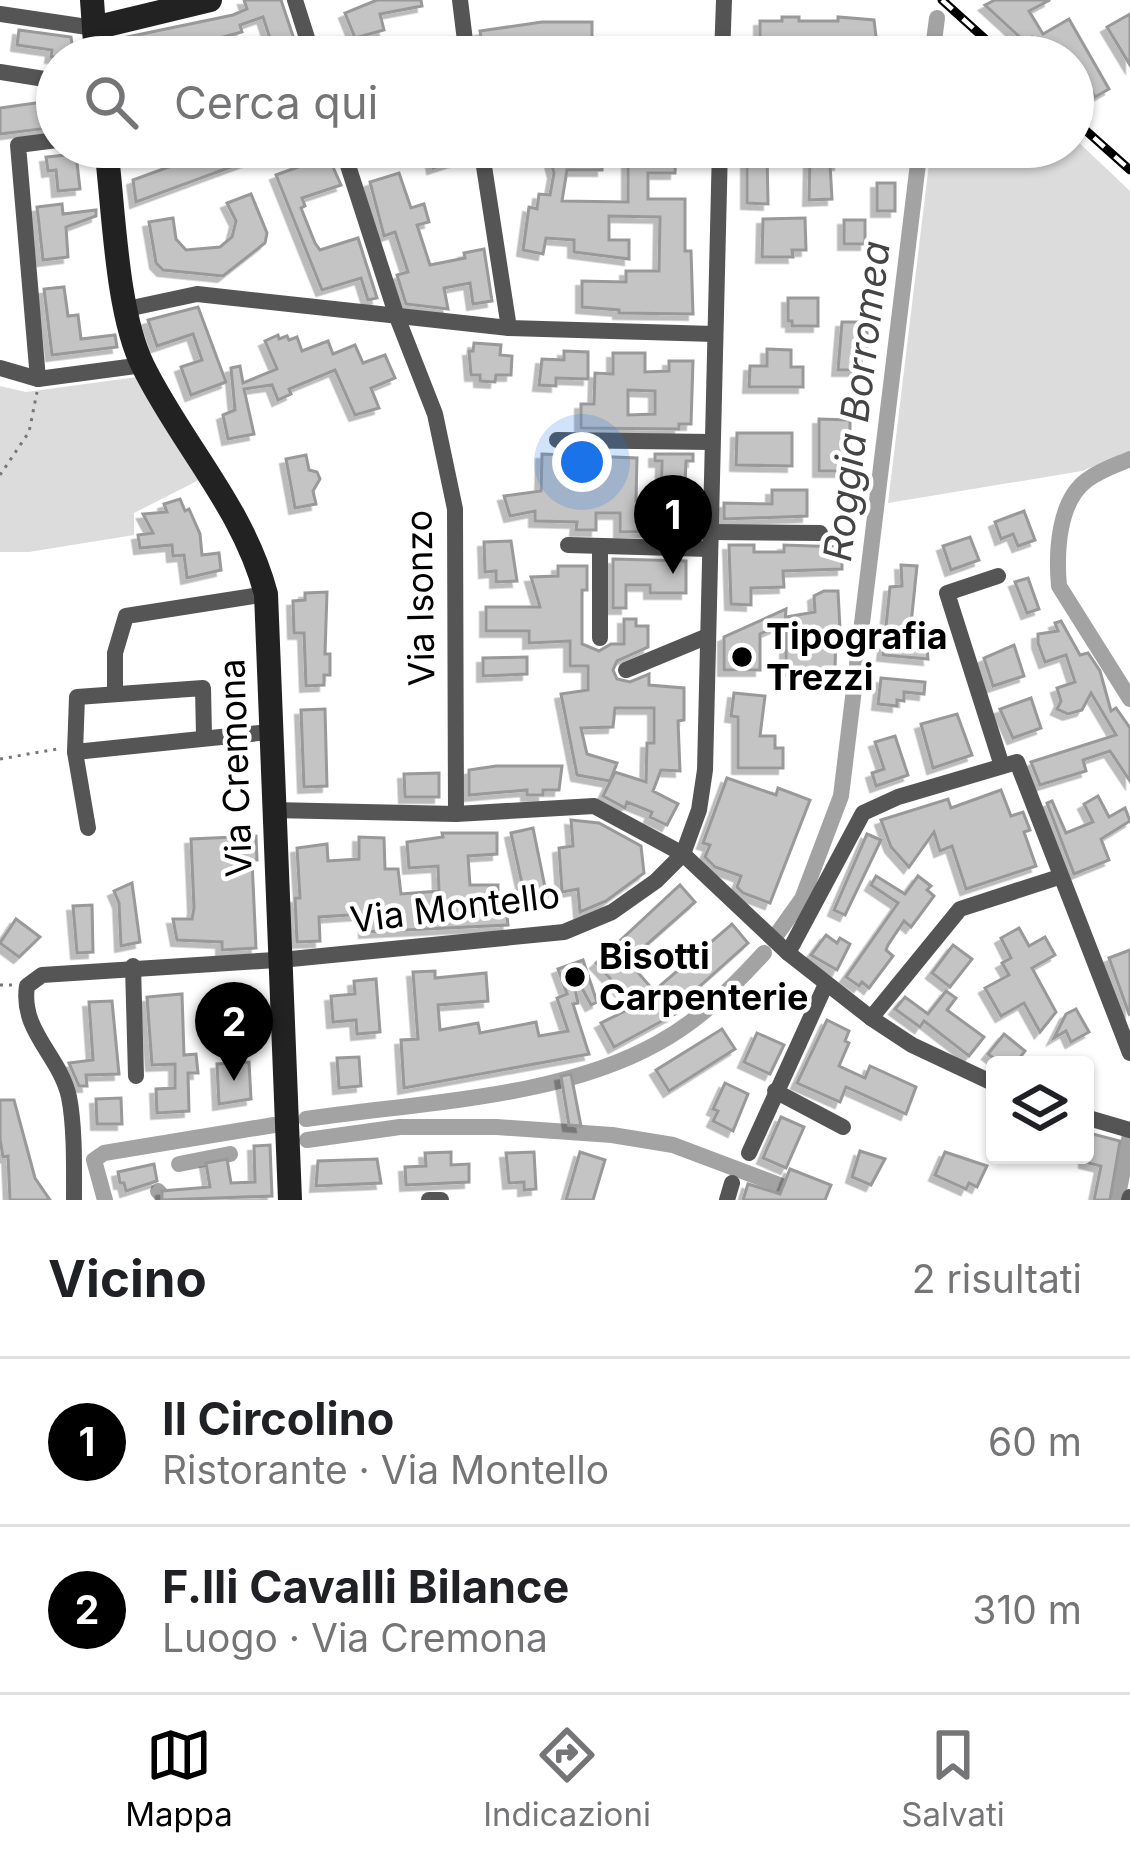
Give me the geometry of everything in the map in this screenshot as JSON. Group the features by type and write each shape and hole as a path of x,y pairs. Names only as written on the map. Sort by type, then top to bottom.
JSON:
{"street":[{"path":"92,0 95,36"},
{"path":"0,14 94,28 210,0"},
{"path":"295,0 306,36"},
{"path":"460,0 464,36"},
{"path":"723,36 724,0"},
{"path":"0,73 36,78"},
{"path":"36,143 18,145 38,379"},
{"name":"Via Cremona","path":"109,168 127,309 142,365 249,540 266,594 290,1200"},
{"name":"Via Isonzo","path":"349,168 397,317 435,414 455,508 456,814"},
{"path":"484,168 508,328"},
{"path":"683,854 699,810 705,770 719,168"},
{"path":"127,309 197,294 508,328 714,334"},
{"path":"0,368 38,379 142,365"},
{"path":"557,440 712,442"},
{"path":"568,545 820,533"},
{"path":"600,546 600,638"},
{"path":"998,576 947,593 1002,766"},
{"path":"115,693 115,653 126,616 266,594"},
{"path":"626,670 708,636"},
{"path":"88,828 75,749 77,697 202,688 204,736"},
{"path":"75,749 269,731"},
{"path":"788,953 863,812 1017,761 1130,1053"},
{"path":"272,810 456,814 595,806 683,854 788,953 871,1018 911,1045 986,1080"},
{"name":"Via Montello","path":"74,1200 68,1096 24,1004 27,986 42,975 278,960 564,932 612,913 683,854"},
{"path":"871,1018 960,909 1059,877"},
{"path":"133,966 136,1076"},
{"path":"749,1153 826,984"},
{"path":"775,1091 843,1127"},
{"path":"1094,1120 1128,1129"},
{"path":"429,1200 441,1200"}],"path":[{"path":"0,475 29,432 38,379"},
{"path":"0,760 75,749"}],"shaded area":[{"path":"1094,157 1130,191 1130,451 1082,471 888,503 928,168 1094,168"},
{"path":"137,377 199,480 134,513 134,535 29,552 0,552 0,386 26,392"}],"building":[{"path":"244,0 281,0 293,36 269,36 263,17 240,25 242,32 227,36 132,36 233,15 247,9"},
{"path":"377,0 421,0 422,6 380,14 384,30 362,36 354,36 345,13"},
{"path":"995,0 1050,0 1029,11 1043,34 1069,19 1079,36 1019,36 985,5"},
{"path":"1130,14 1130,65 1107,27"},
{"path":"782,17 874,20 876,36 760,36 760,21 782,21"},
{"path":"542,22 592,22 592,36 481,36 480,31"},
{"path":"19,30 64,36 36,36 36,48 17,45"},
{"path":"1094,63 1109,89 1094,95"},
{"path":"36,103 36,130 0,134 0,108"},
{"path":"48,168 78,168 80,189 58,191 56,170"},
{"path":"166,168 228,168 136,202 133,180"},
{"path":"295,168 333,168 341,185 302,198 305,206 301,208 320,250 358,238 377,298 368,300 361,278 322,290 276,175"},
{"path":"553,168 602,168 567,170 562,201 628,202 628,168 675,168 675,173 648,173 648,199 685,199 685,251 691,251 693,314 619,313 582,307 582,281 626,282 626,271 659,271 660,217 609,216 609,240 629,240 629,259 574,252 574,240 546,238 543,254 523,250 529,207 537,209 539,194 550,195"},
{"path":"747,168 767,168 768,204 747,203"},
{"path":"810,168 830,168 832,199 809,200"},
{"path":"399,173 411,208 424,204 429,222 417,225 430,265 484,249 492,301 473,304 470,283 444,288 448,309 406,304 397,275 408,272 395,232 384,236 370,182"},
{"path":"877,183 895,183 895,211 877,211"},
{"path":"251,194 267,233 265,243 223,276 163,270 156,263 149,222 173,218 176,239 186,250 220,247 232,237 236,221 227,203"},
{"path":"62,204 63,214 96,210 96,216 66,227 68,257 43,260 37,207"},
{"path":"805,218 806,250 792,250 793,257 762,257 763,219"},
{"path":"844,220 865,220 865,244 844,244"},
{"path":"64,287 68,316 78,315 81,339 115,335 117,347 52,355 44,289"},
{"path":"788,298 818,298 818,326 792,326"},
{"path":"198,307 226,382 191,395 181,367 202,360 193,334 157,346 148,320"},
{"path":"842,322 867,322 861,370 838,370"},
{"path":"278,335 279,339 297,337 302,351 328,341 333,354 355,345 363,363 385,355 395,378 371,388 379,408 355,415 335,370 289,389 291,394 278,400 272,385 244,389 254,434 228,439 223,415 235,410 231,368 240,366 243,383 277,369 265,341"},
{"path":"474,343 501,345 500,355 512,356 511,375 496,375 495,382 471,375 469,351"},
{"path":"767,349 791,350 791,367 803,367 803,387 749,387 750,366 767,366"},
{"path":"564,351 588,352 588,379 556,378 556,386 539,385 542,359 564,360"},
{"path":"613,353 645,353 645,372 669,371 669,361 693,361 691,424 679,424 679,429 581,428 581,404 594,404 595,373 613,374","holes":["628,390 655,391 655,414 628,415"]},
{"path":"819,419 850,420 850,471 819,471"},
{"path":"737,433 792,433 792,466 736,465"},
{"path":"542,454 637,458 636,501 661,501 662,461 655,461 655,454 693,454 693,461 686,461 683,536 668,535 668,531 620,532 620,513 596,513 596,530 576,530 577,522 535,521 535,511 510,516 504,496 541,491"},
{"path":"306,455 309,470 320,479 313,491 316,504 295,508 286,459"},
{"path":"772,490 807,490 807,516 724,519 724,503 772,504"},
{"path":"180,499 200,534 202,555 219,553 221,570 187,578 184,555 173,556 172,545 140,548 138,535 153,533 143,514 167,512 164,504"},
{"path":"1024,511 1035,540 1018,546 1013,534 1001,539 995,522"},
{"path":"970,537 979,560 951,570 943,546"},
{"path":"511,541 517,581 496,582 496,571 485,572 484,542"},
{"path":"729,545 754,545 754,552 784,552 784,545 842,547 842,569 783,571 784,587 751,588 751,605 731,604"},
{"path":"613,559 686,561 686,593 650,593 650,585 626,585 626,608 613,608"},
{"path":"901,565 917,566 910,634 926,635 928,659 883,655 890,587 902,586"},
{"path":"558,566 587,566 582,644 599,651 624,644 624,619 648,626 648,647 617,661 613,670 617,679 630,682 649,674 649,685 684,688 684,720 678,721 680,771 661,770 653,791 678,804 667,825 650,817 652,812 627,802 625,808 603,796 615,772 646,782 647,743 654,743 654,708 615,708 613,727 581,728 587,754 617,763 610,781 577,775 561,694 588,690 588,666 570,666 570,641 529,643 529,631 486,631 486,607 540,607 531,577 558,576"},
{"path":"1028,578 1039,609 1027,613 1015,582"},
{"path":"838,591 835,671 786,670 786,617 815,612 814,596"},
{"path":"327,592 325,654 330,654 330,675 324,675 324,685 306,686 304,633 294,633 293,601 305,600 305,593"},
{"name":"Tipografia Trezzi","path":"786,609 785,623 760,634 760,670 724,670 724,637"},
{"path":"1061,621 1080,655 1088,653 1100,671 1111,711 1116,708 1130,728 1130,781 1110,751 1083,760 1086,771 1040,785 1031,762 1116,735 1091,693 1082,710 1068,714 1057,709 1061,701 1057,688 1075,682 1066,655 1045,662 1038,634 1058,631 1055,623"},
{"path":"1014,645 1024,676 993,686 984,658"},
{"path":"527,657 527,674 483,676 483,658"},
{"path":"881,678 925,682 924,694 904,692 904,701 897,700 897,706 878,704"},
{"path":"734,693 765,696 760,736 775,736 775,748 783,748 783,768 738,768 738,717 731,716"},
{"path":"1031,698 1041,728 1013,738 1000,709"},
{"path":"325,709 327,786 304,787 301,710"},
{"path":"957,714 972,755 933,768 921,724"},
{"path":"895,736 908,775 876,786 872,773 884,769 875,742"},
{"path":"562,766 559,790 543,790 543,795 527,795 527,790 469,795 469,770"},
{"path":"439,773 439,797 405,797 404,774"},
{"path":"727,778 776,795 778,788 810,800 770,903 743,893 737,887 741,876 715,867 705,857 710,845 703,843"},
{"path":"1001,790 1011,816 1023,812 1030,830 1024,832 1036,866 966,889 952,846 940,851 934,832 909,867 891,847 881,820 948,799 951,808"},
{"path":"1098,796 1109,817 1125,808 1130,821 1101,839 1109,860 1074,874 1047,803 1052,801 1066,833 1093,822 1084,804"},
{"path":"571,820 599,823 641,846 644,873 606,901 580,912 578,889 562,892 559,848 573,846"},
{"path":"533,828 547,897 526,902 511,833"},
{"path":"442,833 497,833 497,854 468,856 470,885 498,885 498,907 506,907 508,925 365,932 364,914 319,917 320,941 297,942 297,848 327,844 328,861 359,859 359,837 384,838 385,869 398,869 401,894 439,891 438,866 409,868 407,842 443,837"},
{"path":"867,834 881,840 845,915 834,910"},
{"path":"256,836 257,860 252,860 256,948 222,950 222,942 177,940 173,919 192,919 194,908 191,839"},
{"path":"876,876 905,894 918,876 931,886 927,890 934,896 911,927 904,921 886,950 893,956 869,988 846,977 898,903 871,885"},
{"path":"132,883 140,942 121,946 114,891"},
{"path":"680,885 695,902 628,961 654,991 732,924 748,943 672,1011 675,1014 614,1047 601,1023 635,1006 596,963"},
{"path":"92,905 93,952 77,953 73,906"},
{"path":"16,919 40,937 19,957 0,943"},
{"path":"1019,928 1029,946 1045,937 1055,955 1032,968 1056,1012 1040,1032 1024,1003 1001,1016 985,988 1009,975 1002,963 1011,958 1001,938"},
{"path":"826,935 837,943 840,938 850,944 837,970 811,955"},
{"path":"953,945 972,959 950,987 932,973"},
{"path":"1130,950 1130,1013 1129,1014 1109,958"},
{"path":"583,960 597,1002 591,1005 570,966 578,1003 573,1004 589,1054 404,1088 401,1040 418,1039 413,972 435,971 435,978 486,973 488,1001 438,1005 440,1030 478,1023 480,1033 536,1022 539,1036 568,1031 557,998 567,994 558,969"},
{"path":"376,979 380,1032 357,1034 356,1020 333,1022 331,996 355,994 354,981"},
{"path":"250,987 252,1038 223,1039 221,988"},
{"path":"946,991 956,998 947,1010 984,1037 969,1056 924,1021 920,1027 895,1009 905,997 928,1014"},
{"path":"182,994 184,1055 196,1054 198,1073 188,1073 189,1111 157,1113 156,1089 175,1088 175,1064 152,1065 147,997"},
{"path":"112,1001 119,1074 86,1075 87,1086 79,1086 69,1063 93,1060 89,1002"},
{"path":"1076,1009 1089,1032 1071,1042 1066,1031 1054,1038 1066,1014"},
{"path":"827,1020 849,1031 839,1066 865,1078 870,1066 916,1087 906,1114 846,1087 840,1102 797,1083"},
{"path":"722,1029 735,1049 669,1091 656,1070"},
{"path":"757,1033 784,1045 770,1074 744,1062"},
{"path":"1004,1034 1025,1051 1021,1056 988,1054"},
{"path":"359,1057 361,1086 339,1088 337,1058"},
{"path":"249,1062 251,1099 219,1104 217,1064"},
{"path":"571,1074 581,1126 569,1125 561,1076"},
{"path":"725,1083 748,1094 733,1131 713,1121 718,1111 713,1109"},
{"path":"121,1098 122,1124 97,1124 96,1099"},
{"path":"0,1100 14,1100 35,1178 50,1200 10,1200 8,1156 3,1157 0,1139"},
{"path":"781,1117 804,1127 786,1168 763,1158"},
{"path":"1094,1134 1120,1141 1110,1200 1094,1200 1101,1166 1093,1164"},
{"path":"270,1145 272,1196 162,1200 162,1191 210,1187 206,1163 227,1159 231,1183 255,1182 254,1146"},
{"path":"860,1151 885,1159 871,1185 852,1177"},
{"path":"451,1152 451,1165 469,1164 469,1182 406,1185 405,1167 426,1166 425,1153"},
{"path":"534,1152 536,1189 524,1190 524,1182 509,1183 506,1153"},
{"path":"580,1152 605,1160 593,1200 566,1200"},
{"path":"945,1152 987,1166 977,1187 969,1183 966,1189 935,1175"},
{"path":"377,1159 381,1183 316,1186 318,1161"},
{"path":"154,1164 157,1181 126,1191 120,1183 118,1172"},
{"path":"790,1169 831,1185 825,1200 743,1200 748,1184 780,1194"}],"waterway":[{"name":"Roggia Borromea","path":"935,36 937,18"},
{"name":"Roggia Borromea","path":"777,934 802,899 841,796 917,168"},
{"path":"1130,459 1097,473 1077,489 1061,528 1058,558 1059,586 1130,699"},
{"name":"Roggia Borromea","path":"306,1119 487,1096 619,1062 688,1024 764,953"},
{"name":"Roggia Borromea","path":"105,1200 94,1160 104,1153 274,1125"},
{"path":"307,1140 400,1127 497,1127 612,1135 673,1145 819,1200"},
{"path":"1117,1200 1130,1135"},
{"path":"179,1164 230,1154"},
{"path":"158,1191 166,1200"}],"railway":[{"path":"942,0 982,36"},
{"path":"1094,138 1130,170"}],"place":[{"name":"Il Circolino","path":"673,574"},
{"name":"Tipografia Trezzi","path":"742,657"},
{"name":"Bisotti Carpenterie","path":"575,977"},
{"name":"F.lli Cavalli Bilance","path":"234,1081"}]}
